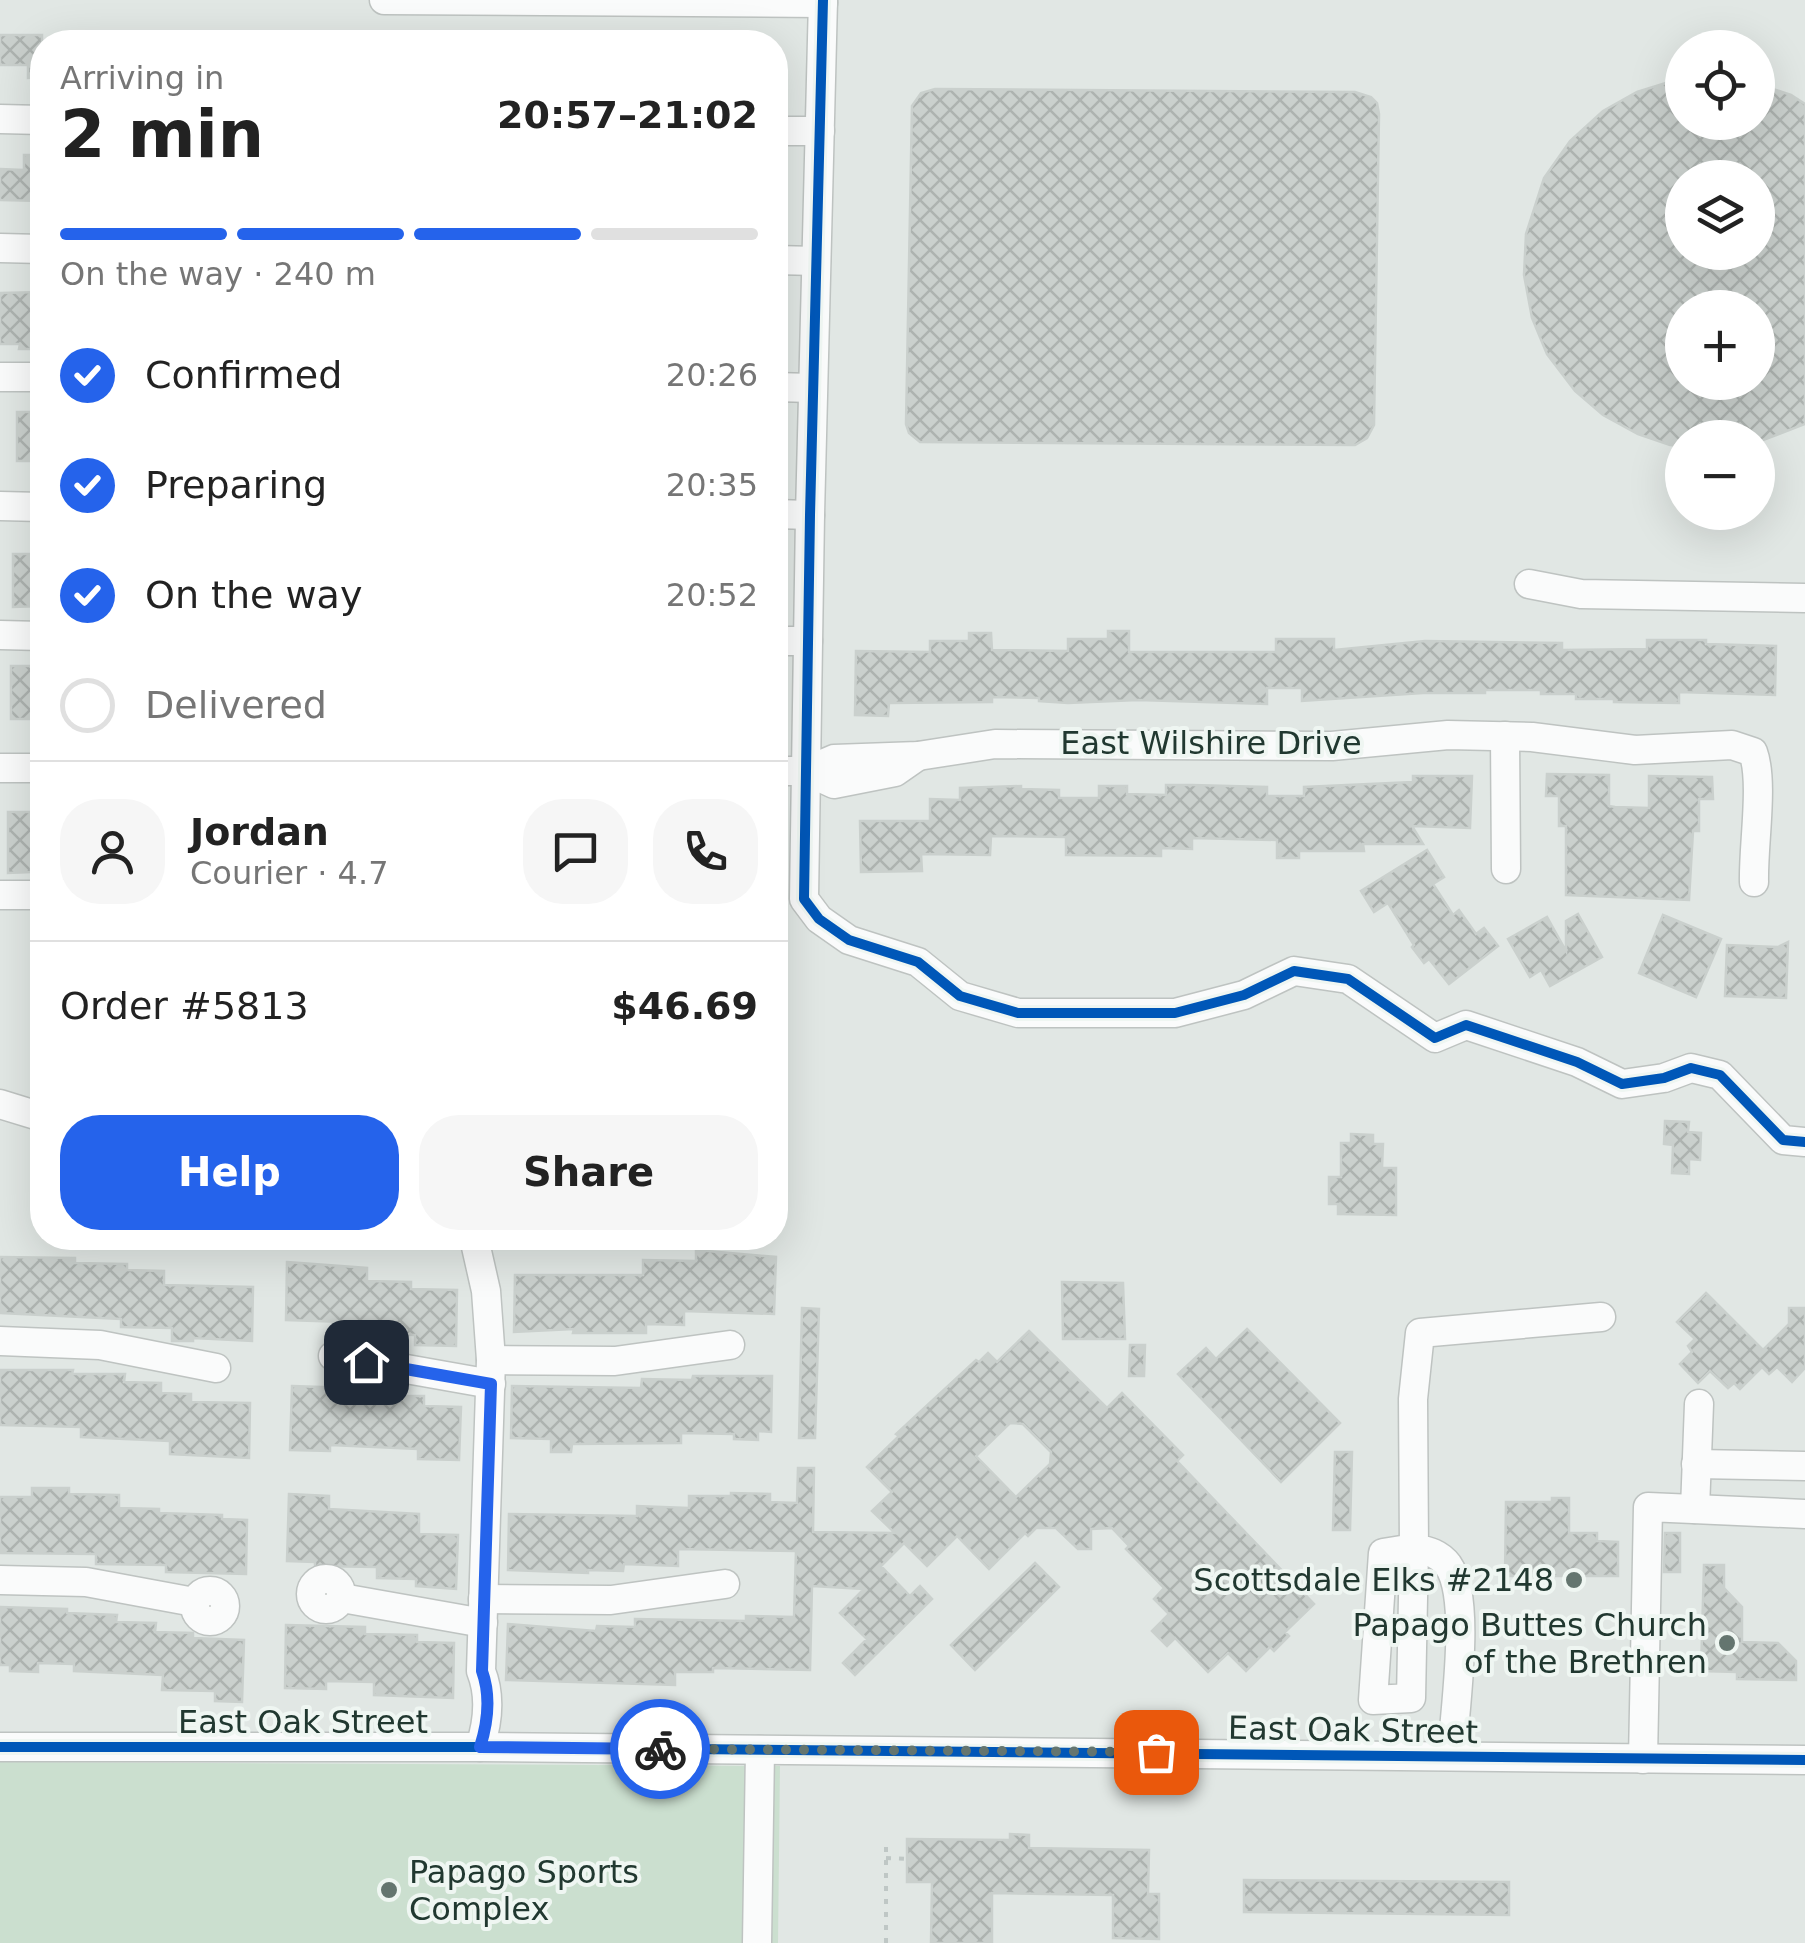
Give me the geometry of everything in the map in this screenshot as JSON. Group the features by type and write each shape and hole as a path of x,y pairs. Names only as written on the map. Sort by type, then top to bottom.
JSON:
{"street":[{"path":"384,0 823,1 806,771 812,909"},
{"path":"0,120 30,120"},
{"path":"788,130 820,131"},
{"path":"0,248 30,248"},
{"path":"788,260 816,260"},
{"path":"0,377 30,377"},
{"path":"788,387 812,388"},
{"path":"0,506 30,507"},
{"path":"788,514 810,515"},
{"path":"1529,584 1581,594 1805,598"},
{"path":"0,635 30,636"},
{"path":"788,641 808,641"},
{"name":"East Wilshire Drive","path":"788,771 806,771 834,784 886,775 918,756 995,744 1332,746 1423,736 1505,736 1635,750 1732,745 1754,752 1760,772 1753,844 1754,882"},
{"path":"1505,736 1506,870"},
{"path":"0,768 30,768"},
{"path":"0,895 30,896"},
{"path":"788,903 812,909 849,940 918,962 960,996 1018,1013 1175,1013 1244,995 1294,971 1348,979 1435,1038 1466,1025 1576,1062 1622,1084 1664,1078 1691,1068 1720,1075 1783,1140 1805,1142"},
{"path":"0,1104 30,1113"},
{"path":"477,1250 486,1290 491,1372 482,1671 487,1686 486,1728 480,1747"},
{"path":"1414,1548 1413,1399 1420,1334 1601,1317"},
{"path":"0,1341 100,1345 216,1368"},
{"path":"332,1356 491,1372 615,1362 730,1346"},
{"path":"1695,1509 1698,1404"},
{"path":"1696,1464 1805,1466"},
{"path":"1643,1759 1648,1507 1805,1514"},
{"path":"1452,1756 1455,1697 1459,1592 1445,1561 1433,1552 1414,1548 1383,1553 1373,1700 1455,1697"},
{"path":"0,1580 86,1582 194,1602"},
{"path":"342,1598 483,1611 611,1600 725,1584"},
{"name":"East Oak Street","path":"0,1747 480,1747 1805,1760"},
{"path":"756,1943 760,1750"}],"path":[{"path":"886,1840 886,1943"},
{"path":"886,1858 907,1858"}],"green space":[{"name":"Papago Sports Complex","path":"0,1762 780,1766 778,1943 0,1943"}],"building":[{"path":"0,35 30,35 30,78 28,65 0,65"},
{"path":"1665,83 1665,140 1775,140 1775,90 1805,104 1805,424 1775,435 1775,420 1665,420 1665,443 1603,415 1575,391 1547,354 1532,318 1524,275 1526,234 1544,178 1570,141 1603,111 1637,92"},
{"path":"935,89 1355,92 1371,97 1379,114 1374,425 1367,438 1355,445 920,442 909,433 906,424 912,106 921,93"},
{"path":"24,155 30,155 30,201 0,200 0,169 24,170"},
{"path":"30,292 30,349 19,349 20,344 0,344 0,293"},
{"path":"17,412 30,412 30,461 17,461"},
{"path":"13,554 30,554 30,606 13,607"},
{"path":"1108,631 1129,631 1129,652 1276,652 1276,639 1334,639 1334,650 1425,641 1562,643 1562,650 1647,649 1647,640 1776,646 1775,695 1679,692 1679,703 1614,702 1576,699 1576,694 1541,694 1541,690 1485,690 1302,701 1302,688 1267,688 1267,704 1138,700 1068,703 992,697 992,702 889,703 888,716 855,715 856,651 930,652 930,641 969,641 969,633 991,633 992,650 1068,651 1068,639 1108,639"},
{"path":"11,666 30,666 30,719 11,719"},
{"path":"1547,774 1609,775 1609,806 1649,808 1649,776 1712,777 1713,799 1699,799 1699,831 1693,831 1689,900 1566,895 1566,826 1559,826 1559,796 1546,796"},
{"path":"1413,776 1472,776 1470,828 1412,826 1423,844 1363,844 1364,851 1299,851 1299,858 1277,858 1277,840 1192,838 1192,849 1161,848 1161,856 1066,855 1066,837 991,836 990,855 921,854 922,871 861,872 860,821 930,821 930,799 960,800 960,788 1021,786 1059,790 1059,798 1099,798 1099,786 1127,786 1127,794 1166,795 1166,785 1192,785 1267,787 1267,796 1304,796 1304,787 1413,782"},
{"path":"8,812 30,812 30,872 8,873"},
{"path":"1427,850 1444,877 1433,884 1453,915 1459,910 1476,934 1484,928 1498,946 1449,984 1429,959 1424,963 1388,903 1374,912 1361,891"},
{"path":"1578,914 1602,957 1550,986 1541,970 1530,977 1508,939 1547,917 1566,951 1566,921"},
{"path":"1663,915 1721,939 1696,997 1639,973"},
{"path":"1788,942 1786,998 1725,996 1727,945 1778,947"},
{"path":"1665,1121 1689,1122 1688,1132 1701,1133 1700,1160 1689,1159 1689,1174 1672,1173 1673,1145 1664,1144"},
{"path":"1351,1134 1373,1135 1373,1144 1383,1144 1382,1168 1396,1168 1396,1215 1338,1214 1338,1204 1329,1204 1329,1177 1341,1177 1341,1143 1351,1143"},
{"path":"696,1250 776,1257 774,1314 684,1311 684,1325 646,1324 646,1333 573,1333 574,1329 514,1332 515,1275 643,1275 643,1260 696,1261"},
{"path":"0,1257 75,1258 75,1263 127,1264 127,1270 164,1271 164,1285 253,1287 252,1341 172,1341 172,1328 121,1327 121,1319 0,1313"},
{"path":"287,1262 367,1268 367,1281 411,1282 411,1289 457,1290 456,1346 415,1345 415,1335 376,1334 376,1323 286,1320"},
{"path":"1062,1282 1123,1283 1125,1339 1063,1339"},
{"path":"1706,1293 1763,1350 1789,1324 1789,1308 1805,1308 1805,1368 1792,1382 1777,1367 1769,1374 1762,1367 1740,1389 1734,1383 1728,1388 1710,1371 1698,1383 1680,1364 1692,1352 1688,1346 1695,1339 1677,1322"},
{"path":"802,1308 819,1309 815,1438 799,1438"},
{"path":"1247,1329 1340,1423 1281,1482 1178,1374 1206,1348 1216,1359"},
{"path":"1029,1331 1107,1408 1122,1393 1183,1455 1177,1461 1314,1604 1285,1632 1289,1636 1274,1651 1270,1647 1246,1671 1228,1653 1208,1672 1175,1638 1167,1646 1152,1631 1169,1614 1154,1599 1164,1588 1126,1549 1129,1546 1112,1528 1091,1529 1091,1549 1078,1549 1056,1528 1036,1528 1028,1536 1025,1533 989,1569 957,1536 927,1566 904,1543 881,1566 910,1596 920,1586 932,1599 855,1675 843,1663 867,1639 840,1613 864,1589 812,1586 810,1670 713,1668 713,1672 675,1672 675,1685 506,1680 508,1624 596,1631 597,1626 635,1627 635,1619 746,1621 746,1616 794,1617 796,1551 678,1549 678,1566 624,1564 623,1571 588,1573 508,1570 509,1514 637,1516 637,1506 689,1508 689,1496 731,1493 770,1494 770,1502 797,1503 798,1468 814,1468 813,1532 895,1533 872,1511 892,1492 867,1467 899,1436 896,1434 976,1360 979,1362 988,1353 997,1362","holes":["1010,1423 1023,1424 1051,1452 1050,1464 1016,1497 976,1456"]},
{"path":"1130,1345 1145,1345 1144,1376 1129,1376"},
{"path":"0,1370 125,1374 124,1382 161,1383 161,1393 191,1394 191,1402 250,1403 249,1458 170,1454 170,1441 81,1437 81,1427 0,1425"},
{"path":"693,1376 772,1376 771,1432 758,1431 758,1440 734,1439 734,1434 681,1433 681,1443 572,1444 571,1452 551,1452 551,1439 511,1438 512,1386 641,1388 642,1379 692,1380"},
{"path":"292,1386 351,1388 351,1396 424,1396 424,1406 461,1407 459,1460 418,1459 418,1449 330,1445 330,1451 290,1450"},
{"path":"1335,1452 1352,1452 1350,1530 1333,1530"},
{"path":"32,1488 69,1488 69,1494 119,1495 119,1508 247,1520 246,1574 166,1572 166,1565 96,1564 96,1554 0,1553 0,1497 32,1497"},
{"path":"289,1494 329,1496 329,1509 419,1514 419,1534 458,1535 456,1589 416,1586 416,1579 377,1578 377,1567 315,1566 315,1562 287,1561"},
{"path":"1552,1498 1569,1498 1569,1533 1597,1533 1597,1541 1618,1542 1618,1576 1505,1576 1506,1502 1552,1502"},
{"path":"1665,1533 1680,1533 1680,1572 1664,1572"},
{"path":"1035,1563 1059,1587 975,1670 951,1645"},
{"path":"1704,1565 1724,1565 1724,1588 1742,1607 1742,1642 1778,1643 1796,1661 1796,1680 1737,1679 1737,1672 1701,1671"},
{"path":"0,1607 117,1615 116,1622 156,1623 155,1632 244,1640 242,1702 215,1701 215,1691 162,1690 163,1675 74,1671 74,1664 38,1663 38,1672 10,1671 10,1665 0,1665"},
{"path":"286,1625 365,1627 365,1634 417,1635 417,1642 454,1643 453,1698 374,1695 374,1682 326,1681 326,1689 285,1688"},
{"path":"1010,1834 1029,1835 1029,1848 1149,1850 1148,1894 1159,1894 1159,1939 1113,1938 1113,1895 992,1893 992,1943 931,1943 932,1882 907,1882 907,1839 1010,1840"},
{"path":"1244,1880 1509,1882 1509,1915 1244,1912"}],"cycle path":[{"path":"823,0 804,899 819,919 849,940 918,962 960,996 1018,1013 1175,1013 1244,995 1294,971 1348,979 1435,1038 1466,1025 1577,1062 1622,1084 1664,1078 1691,1068 1720,1075 1783,1140 1805,1142"},
{"path":"0,1747 480,1747 1805,1760"}],"way so far":[{"path":"660,1749 1156,1752"}],"place":[{"name":"Scottsdale Elks #2148","path":"1574,1580"},
{"name":"Papago Buttes Church of the Brethren","path":"1727,1643"},
{"name":"Papago Sports Complex","path":"389,1890"}],"route":[{"path":"366,1362 491,1384 482,1671 487,1686 486,1728 480,1747 660,1749"}]}
